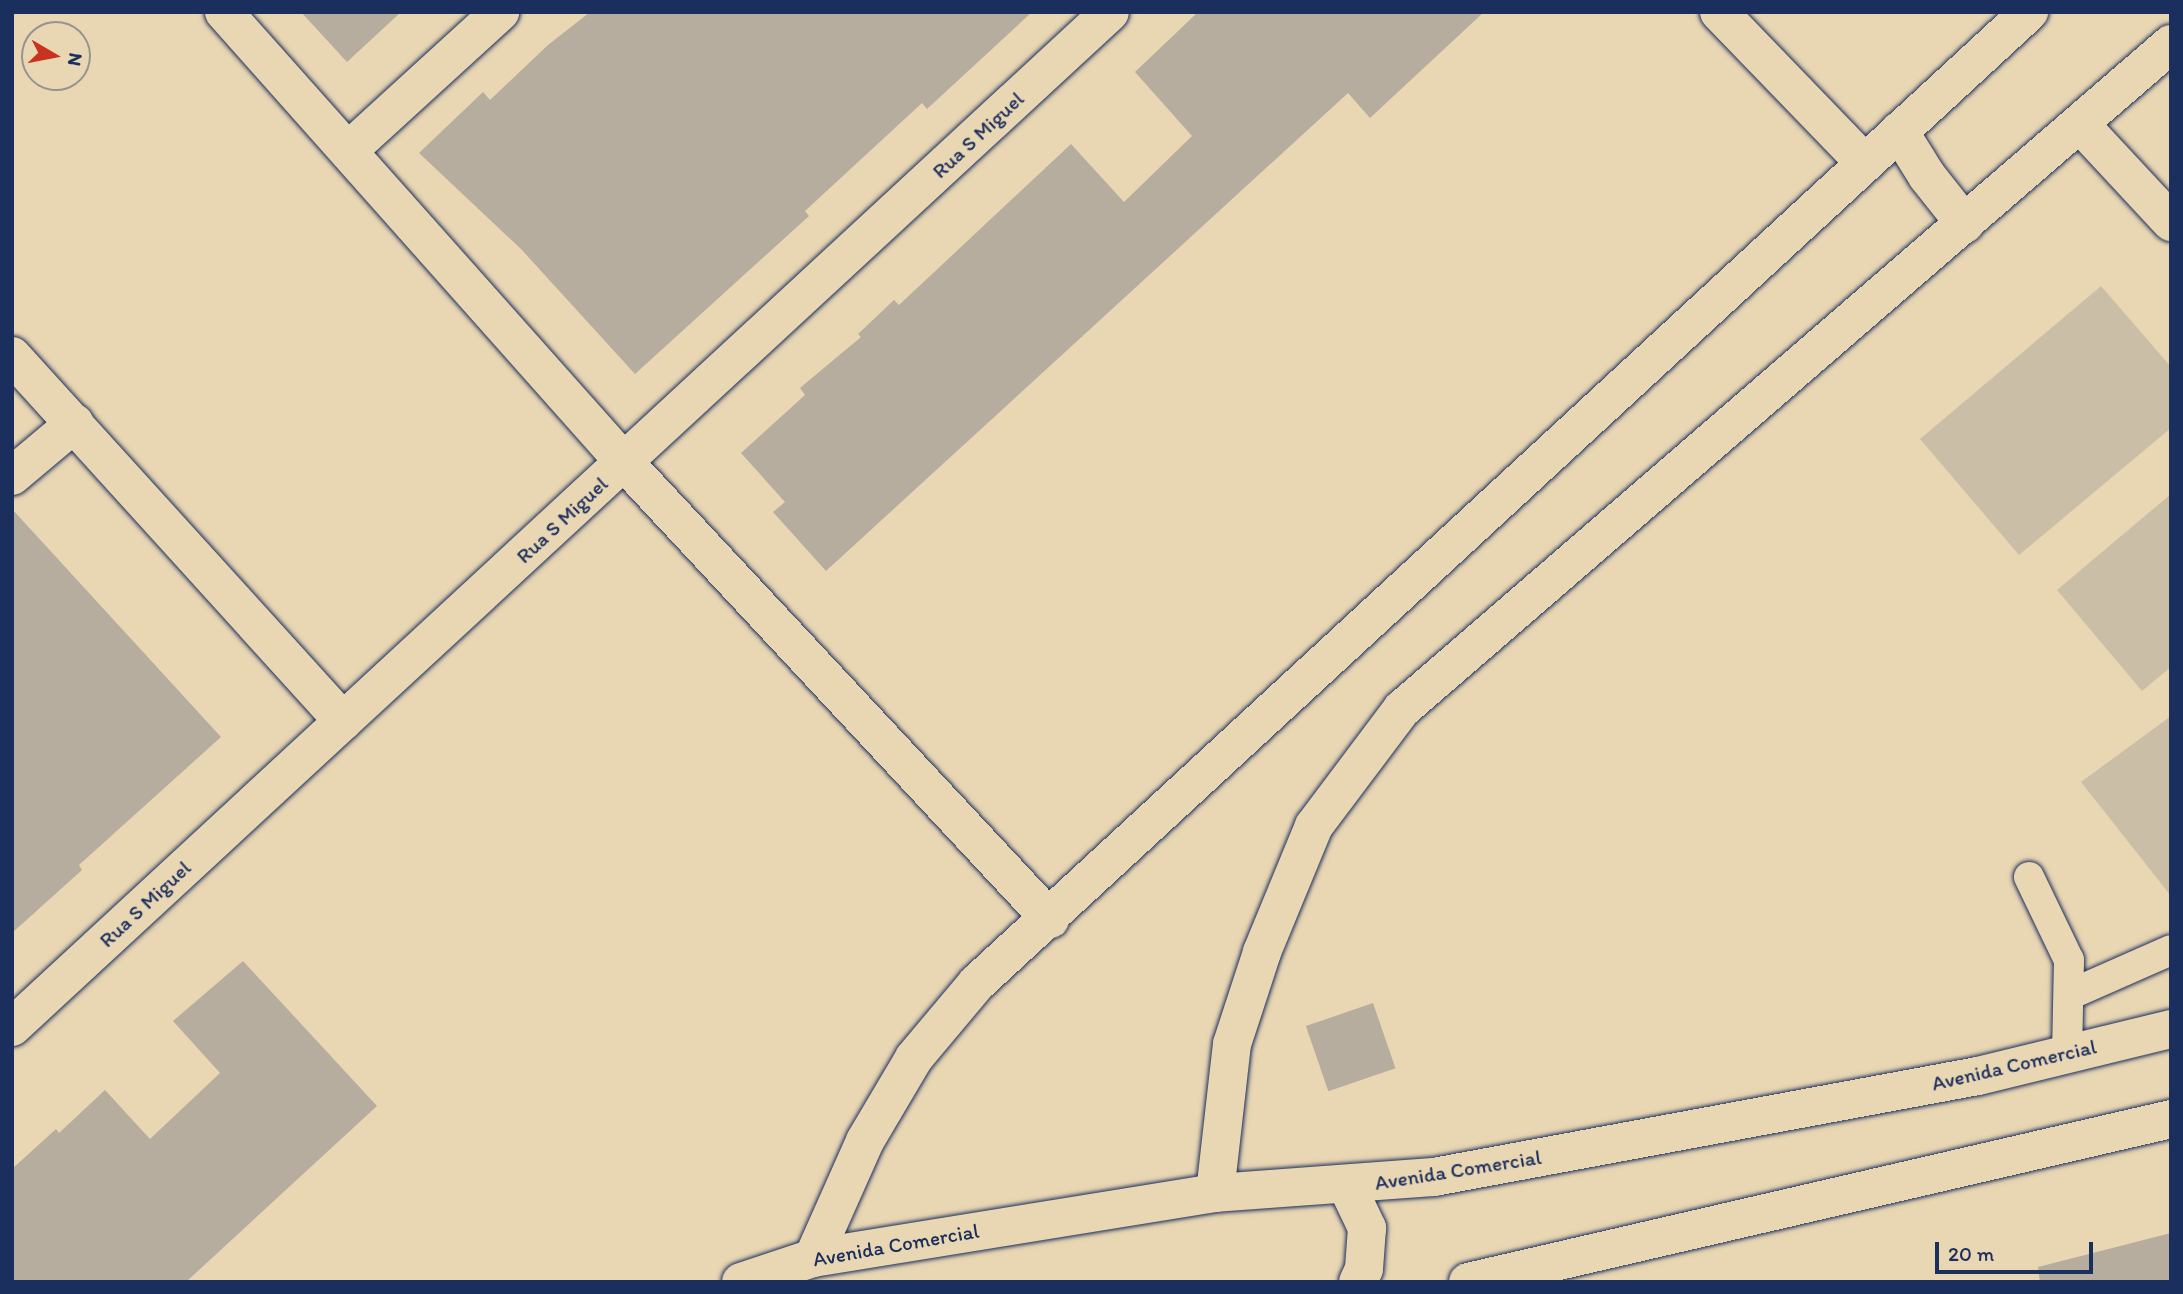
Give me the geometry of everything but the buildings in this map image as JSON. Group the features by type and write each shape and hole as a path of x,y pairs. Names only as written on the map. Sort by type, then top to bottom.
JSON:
{"street":[{"path":"223,12 349,150 624,462 1050,919"},
{"path":"349,150 500,12"},
{"name":"Rua S Miguel","path":"12,1027 1110,12"},
{"path":"1719,12 1864,162"},
{"path":"813,1258 865,1141 914,1058 977,983 1050,919 1864,162 2029,12"},
{"path":"1215,1193 1232,1044 1262,952 1314,826 1402,709 2171,44"},
{"path":"2080,124 2168,215"},
{"path":"1899,131 1927,176 1965,224"},
{"path":"12,356 343,721"},
{"path":"12,476 75,423"},
{"name":"Avenida Comercial","path":"741,1282 813,1258 1215,1193 1347,1186 1434,1177 1978,1076 2067,1052 2171,1029"},
{"path":"1468,1282 2171,1119"},
{"path":"1347,1186 1367,1228 1364,1269 1359,1282"}],"lane":[{"path":"2029,877 2069,960 2067,1052"},
{"path":"2068,995 2171,950"}],"shaded area":[{"path":"2101,286 2171,367 2171,428 2019,555 1920,439"},
{"path":"2171,494 2171,667 2142,691 2057,590"},
{"path":"2171,716 2171,896 2081,782"}]}
